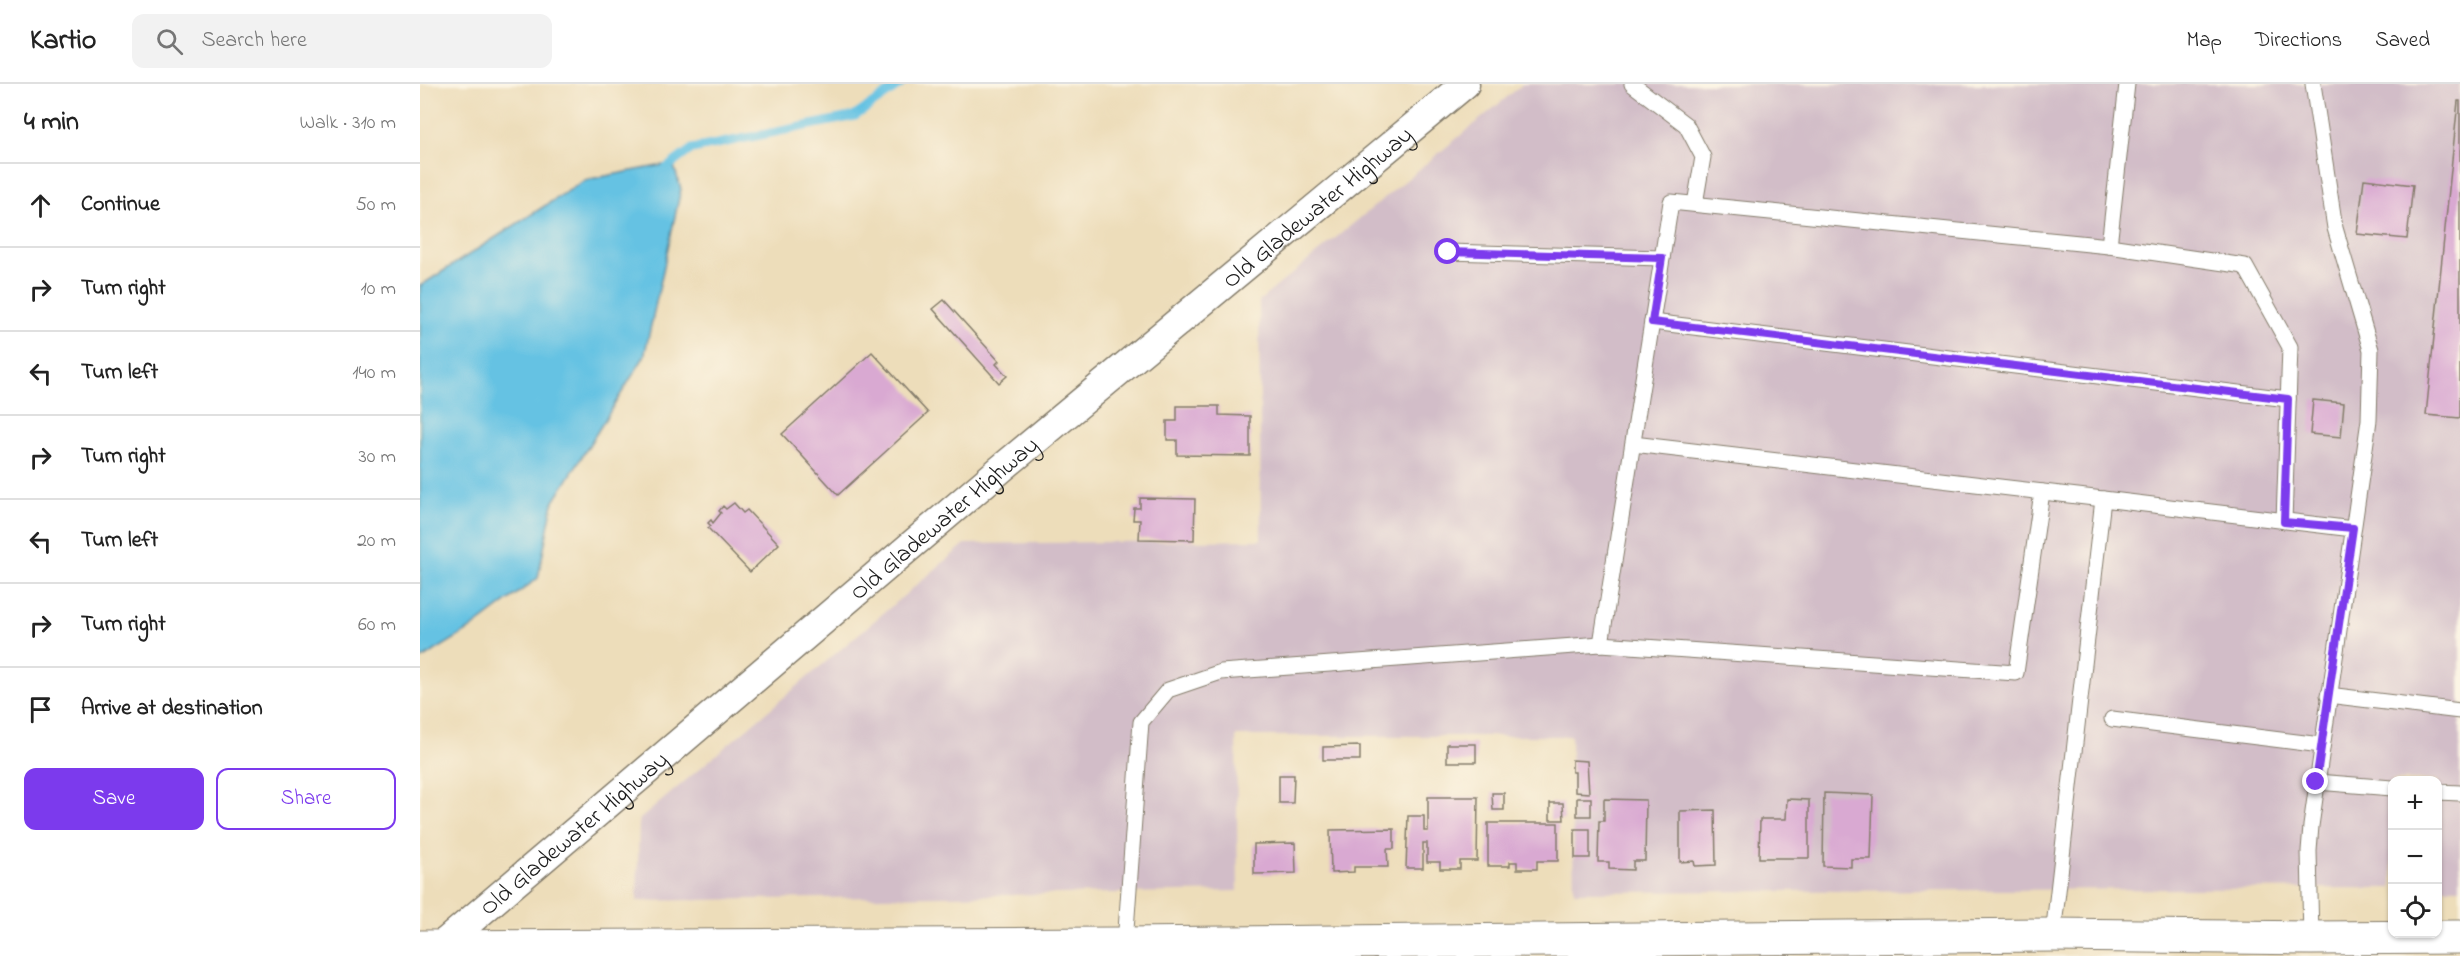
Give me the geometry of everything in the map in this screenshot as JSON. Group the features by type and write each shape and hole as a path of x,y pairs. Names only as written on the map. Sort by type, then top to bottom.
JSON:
{"street":[{"name":"Old Gladewater Highway","path":"428,950 532,869 1002,468 1465,84"},
{"path":"428,950 2053,935 2460,937"}],"lane":[{"path":"1632,84 1686,125 1702,157 1695,204"},
{"path":"2109,246 2127,84"},
{"path":"2311,938 2309,851 2316,782 2369,420 2372,350 2335,228 2313,84"},
{"path":"1601,644 1671,202 2109,246 2245,266 2290,347 2284,522"},
{"path":"1448,252 1662,258"},
{"path":"1652,322 2288,399"},
{"path":"1633,444 2284,522 2353,528"},
{"path":"1125,944 1141,722 1168,690 1221,672 1601,644 2016,673 2042,492"},
{"path":"2053,935 2103,499"},
{"path":"2328,695 2460,711"},
{"path":"2112,719 2321,745"},
{"path":"2316,782 2388,788"},
{"path":"2442,792 2460,794"}],"shaded area":[{"path":"1523,84 2460,84 2460,888 2442,888 2442,776 2388,776 2388,888 1574,892 1571,736 1236,736 1238,891 637,901 639,820 965,544 1261,540 1259,301"}],"water":[{"path":"673,163 681,189 644,357 553,503 538,578 469,630 420,660 420,286 585,180"}],"building":[{"path":"2458,101 2460,101 2460,418 2426,415"},
{"path":"2364,179 2413,185 2407,239 2357,234"},
{"path":"944,300 999,361 996,364 1007,376 999,383 933,309"},
{"path":"872,352 928,413 838,495 782,434"},
{"path":"2313,400 2344,403 2341,437 2310,434"},
{"path":"1177,406 1219,406 1219,415 1250,416 1250,456 1177,455 1177,440 1167,440 1167,421 1177,421"},
{"path":"1140,498 1195,499 1194,540 1139,539 1140,520 1133,520 1134,508 1140,508"},
{"path":"734,503 743,513 747,510 779,544 750,572 708,528 711,526 708,523 711,520 713,523 721,513 719,511 723,506 726,509"},
{"path":"1447,744 1476,744 1476,762 1447,762"},
{"path":"1360,746 1360,760 1323,760 1323,747"},
{"path":"1572,760 1587,761 1589,793 1575,792 1575,772 1572,772"},
{"path":"1279,775 1294,775 1293,803 1279,803"},
{"path":"1492,793 1504,793 1504,810 1493,810"},
{"path":"1824,793 1873,795 1871,859 1851,859 1851,867 1823,866"},
{"path":"1428,797 1478,797 1477,861 1460,861 1460,869 1440,869 1440,862 1427,862 1427,843 1423,843 1423,868 1406,868 1408,816 1424,816 1424,831 1428,831"},
{"path":"1577,798 1591,798 1591,816 1577,816"},
{"path":"1604,799 1646,800 1645,861 1633,861 1633,870 1609,869 1609,862 1598,862 1599,821 1604,821"},
{"path":"1787,799 1809,800 1809,858 1759,858 1760,819 1786,819"},
{"path":"1550,803 1563,803 1564,820 1550,820"},
{"path":"1715,810 1716,865 1695,866 1694,861 1680,862 1680,811"},
{"path":"1488,823 1558,823 1558,861 1537,861 1537,869 1517,869 1517,862 1510,862 1510,866 1488,866"},
{"path":"1394,829 1394,849 1387,849 1388,867 1354,867 1354,872 1331,873 1330,830"},
{"path":"1575,829 1590,829 1590,858 1575,858"},
{"path":"1295,843 1296,873 1254,874 1254,844"}],"waterway":[{"path":"665,169 692,149 855,116 901,84"}],"route":[{"path":"1448,252 1662,258 1652,322 2288,399 2284,522 2353,528 2316,782"}]}
